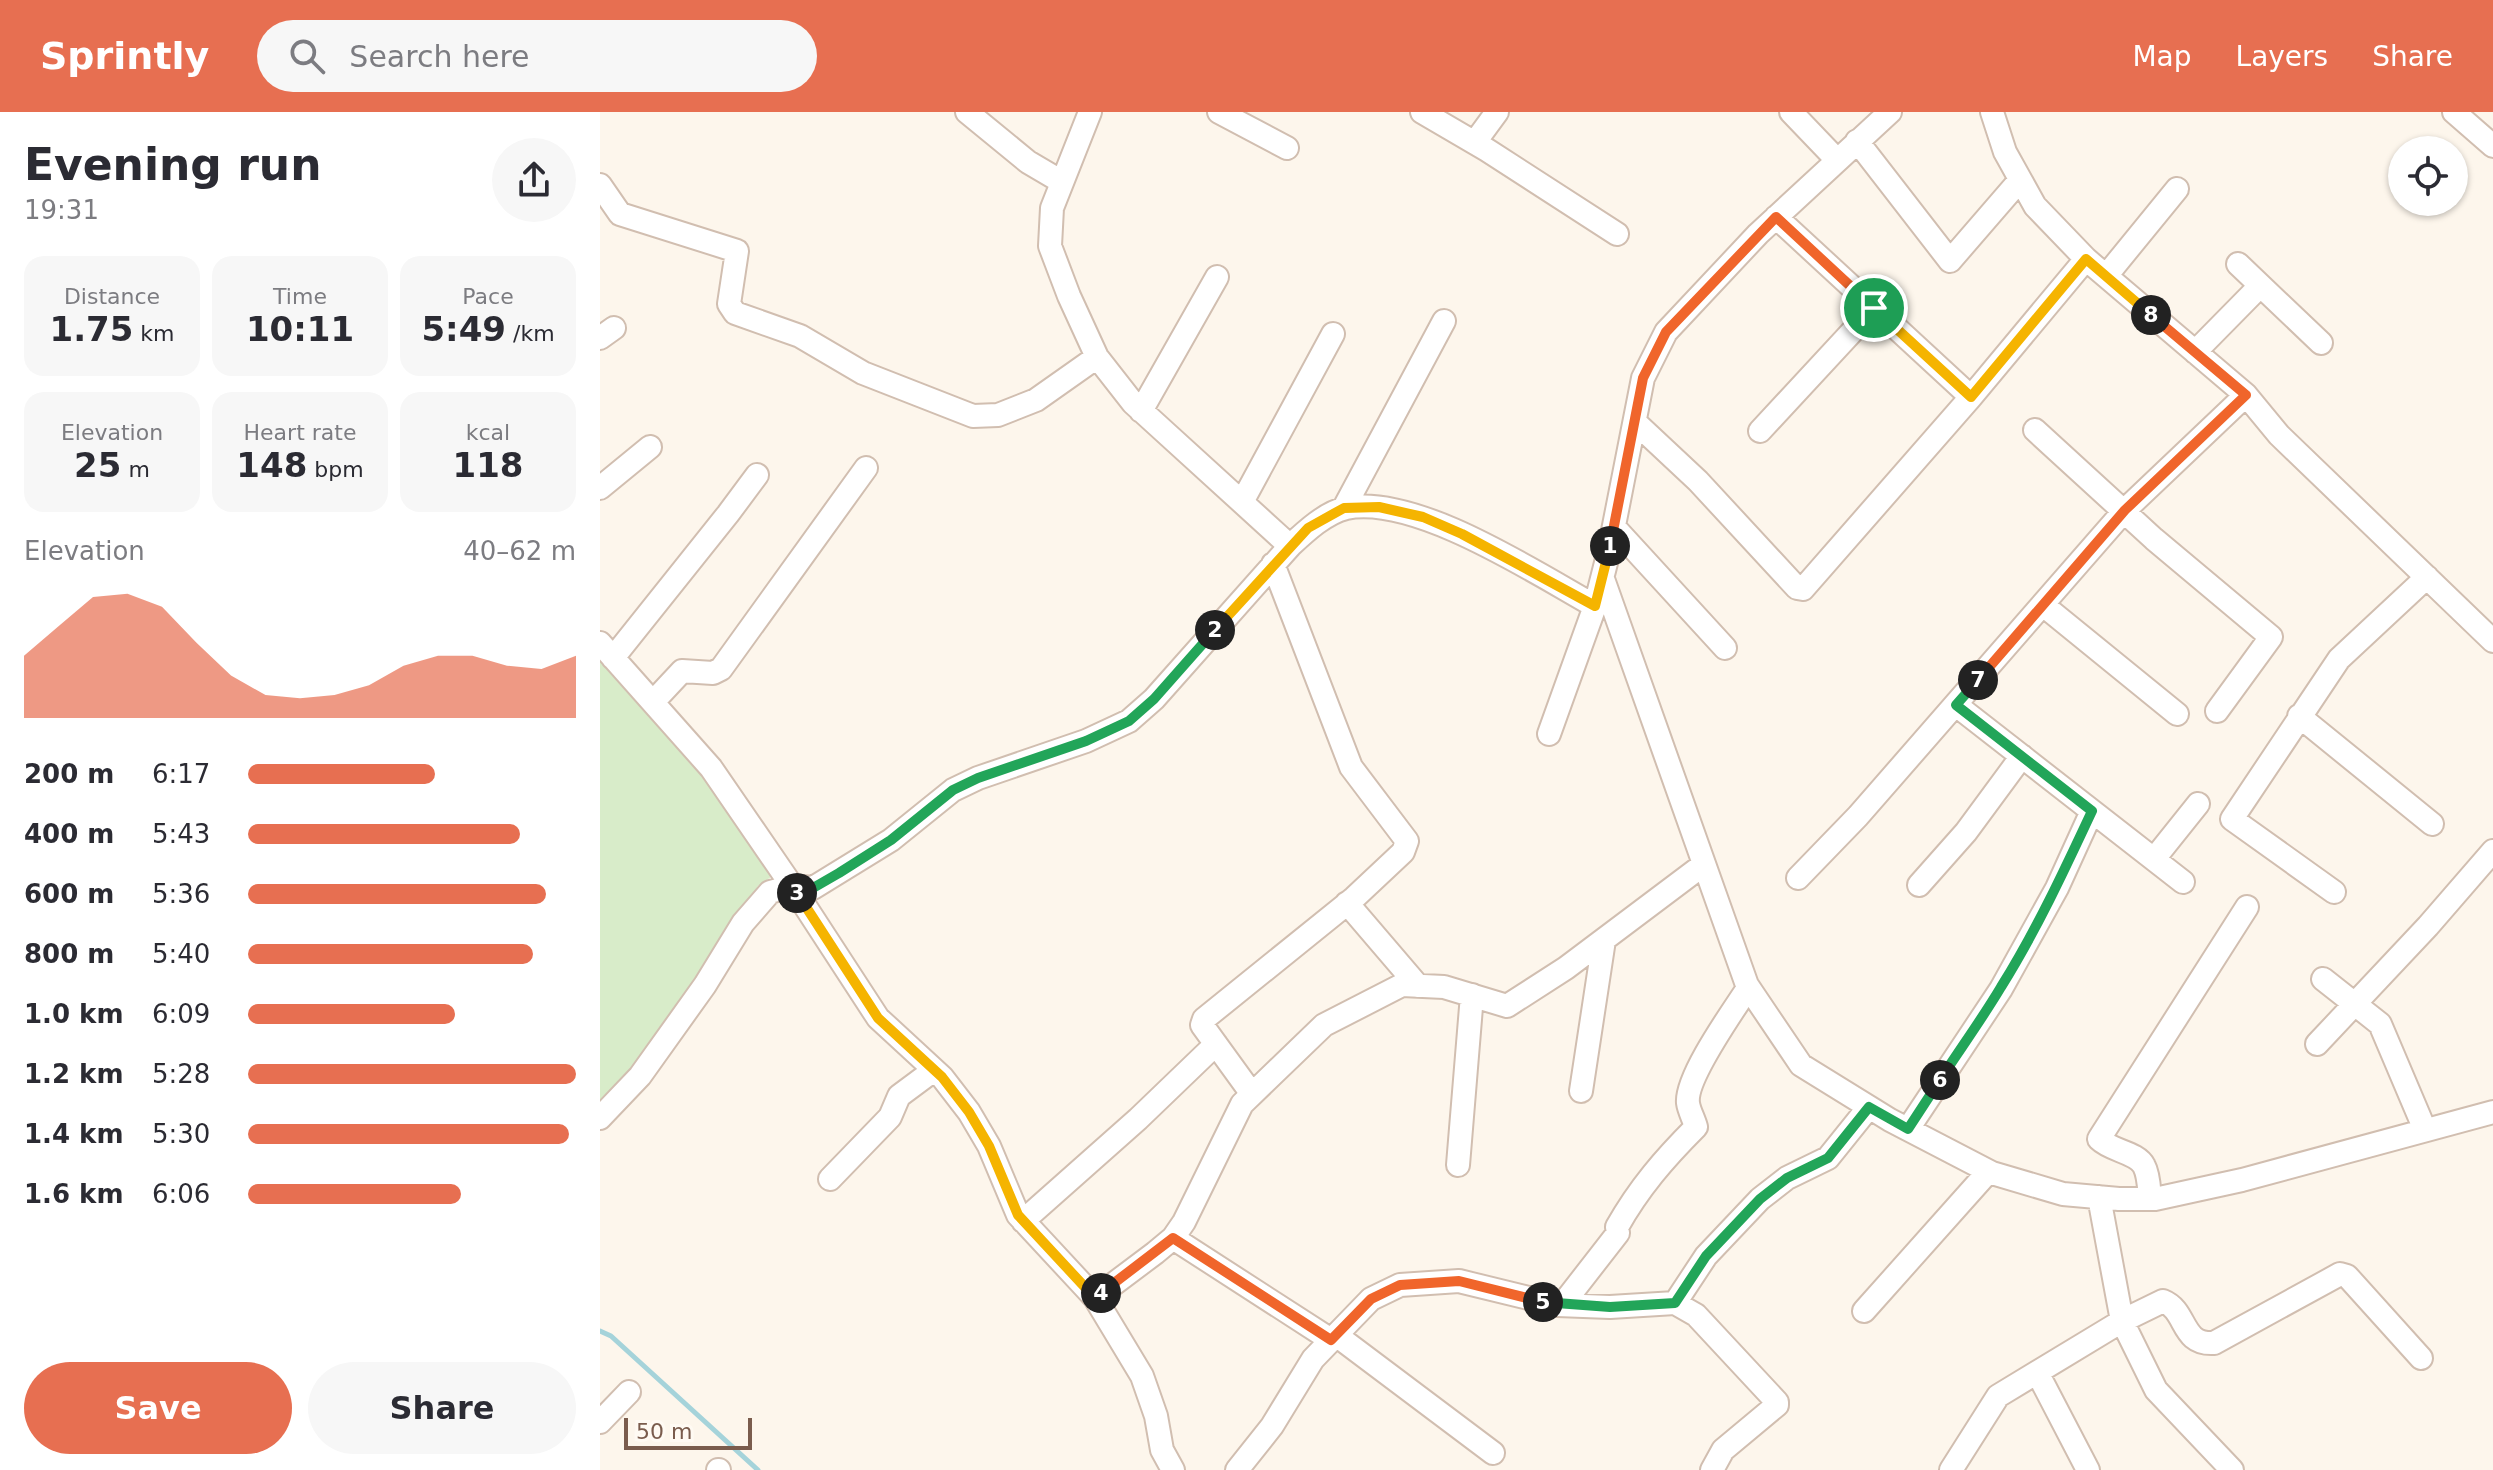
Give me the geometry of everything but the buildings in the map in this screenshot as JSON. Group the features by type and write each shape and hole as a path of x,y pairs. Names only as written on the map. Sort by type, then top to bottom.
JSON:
{"street":[{"path":"967,112 1028,162 1062,182"},
{"path":"1090,112 1052,208 1050,246 1097,357 1141,411 1290,546"},
{"path":"1219,112 1287,148"},
{"path":"1422,112 1475,142 1617,234"},
{"path":"1475,142 1497,112"},
{"path":"1791,112 1837,160"},
{"path":"1549,734 1603,579 1643,378 1666,332 1776,217 1890,112"},
{"path":"1992,112 2005,152 2035,206 2086,259 2246,395 2279,435 2493,641"},
{"path":"2454,112 2493,146"},
{"path":"1857,141 1950,261 2020,180"},
{"path":"600,185 620,214 737,251 729,304 735,313 800,336 863,373 973,416 998,415 1036,400 1097,357"},
{"path":"2106,276 2177,189"},
{"path":"1776,217 1971,397"},
{"path":"1636,423 1698,481 1797,588 1803,589 1971,397 2086,259"},
{"path":"2238,264 2321,343"},
{"path":"1141,411 1217,277"},
{"path":"2195,352 2259,287"},
{"path":"1760,431 1874,308"},
{"path":"1344,508 1444,321"},
{"path":"1242,502 1333,334"},
{"path":"1798,878 1858,816 2125,510 2246,395"},
{"path":"2035,430 2154,539 2271,637 2217,711"},
{"path":"600,488 650,447"},
{"path":"653,702 682,671 713,673 721,669 866,468"},
{"path":"757,475 607,651 711,768 878,1018 934,1070 969,1112 983,1135 1018,1215 1095,1298 1142,1376 1156,1416 1162,1450 1173,1470"},
{"path":"600,1118 640,1076 705,985 743,923 770,892 792,886 813,888 891,840 953,790 978,778 1086,741 1129,721 1154,699 1308,528 1344,508 1379,507 1423,517 1462,534 1595,606"},
{"path":"1614,527 1725,648"},
{"path":"1252,1094 1202,1025 1204,1019 1347,903 1403,852 1407,841 1351,767 1273,564"},
{"path":"2334,892 2232,819 2339,659 2427,577"},
{"path":"1603,579 1748,988 1801,1065 1869,1107 1988,1172 2063,1194 2150,1199 2242,1180 2493,1112"},
{"path":"2043,605 2177,714"},
{"path":"1956,705 2183,882"},
{"path":"2299,716 2432,824"},
{"path":"1919,885 1966,832 2022,756"},
{"path":"2154,859 2198,804"},
{"path":"1908,1129 2007,978 2057,888 2092,811"},
{"path":"2317,1044 2428,926 2493,851"},
{"path":"1095,1298 1173,1238 1184,1222 1242,1104 1324,1025 1402,985 1444,987 1507,1006 1604,940 1703,865"},
{"path":"1347,903 1418,986"},
{"path":"2150,1199 2144,1164 2137,1158 2107,1147 2099,1139 2247,907"},
{"path":"1581,1091 1604,940"},
{"path":"2323,979 2380,1024 2425,1130"},
{"path":"1562,1305 1618,1233 1617,1227 1630,1204 1660,1162 1696,1127 1688,1104 1689,1091 1710,1047 1748,988"},
{"path":"1458,1165 1472,995"},
{"path":"1023,1221 1216,1045"},
{"path":"830,1179 890,1117 899,1096 934,1070"},
{"path":"1675,1303 1706,1256 1760,1199 1787,1178 1828,1158 1869,1107"},
{"path":"1864,1311 1988,1172"},
{"path":"2099,1197 2122,1321 2156,1390 2232,1470"},
{"path":"1173,1238 1333,1338 1493,1453"},
{"path":"1951,1470 1998,1396 2122,1321 2163,1301 2172,1305 2192,1338 2203,1344 2214,1343 2340,1274 2347,1276 2421,1358"},
{"path":"1237,1470 1272,1426 1313,1359 1371,1299 1400,1285 1459,1281 1562,1305 1610,1307 1675,1303 1696,1315 1777,1402 1723,1450 1712,1470"},
{"path":"2038,1374 2088,1470"},
{"path":"600,1422 629,1392"}],"green space":[{"path":"600,654 698,762 775,874 758,886 634,1071 600,1107"}],"waterway":[{"path":"600,1331 611,1336 758,1470"}],"route":[{"path":"1776,217 1874,308 1971,397 2086,259 2246,395 2125,510 1956,705 2092,811 2057,888 2001,989 1908,1129 1869,1107 1828,1158 1787,1178 1760,1199 1706,1256 1675,1303 1610,1307 1557,1305 1459,1281 1400,1285 1371,1299 1331,1340 1173,1238 1095,1298 1018,1215 989,1146 969,1112 942,1077 878,1018 792,886 813,888 839,873 891,840 953,790 978,778 1086,741 1129,721 1154,699 1308,528 1344,508 1379,507 1423,517 1462,534 1595,606 1636,423 1643,378 1666,332 1712,282 1776,217"}]}
